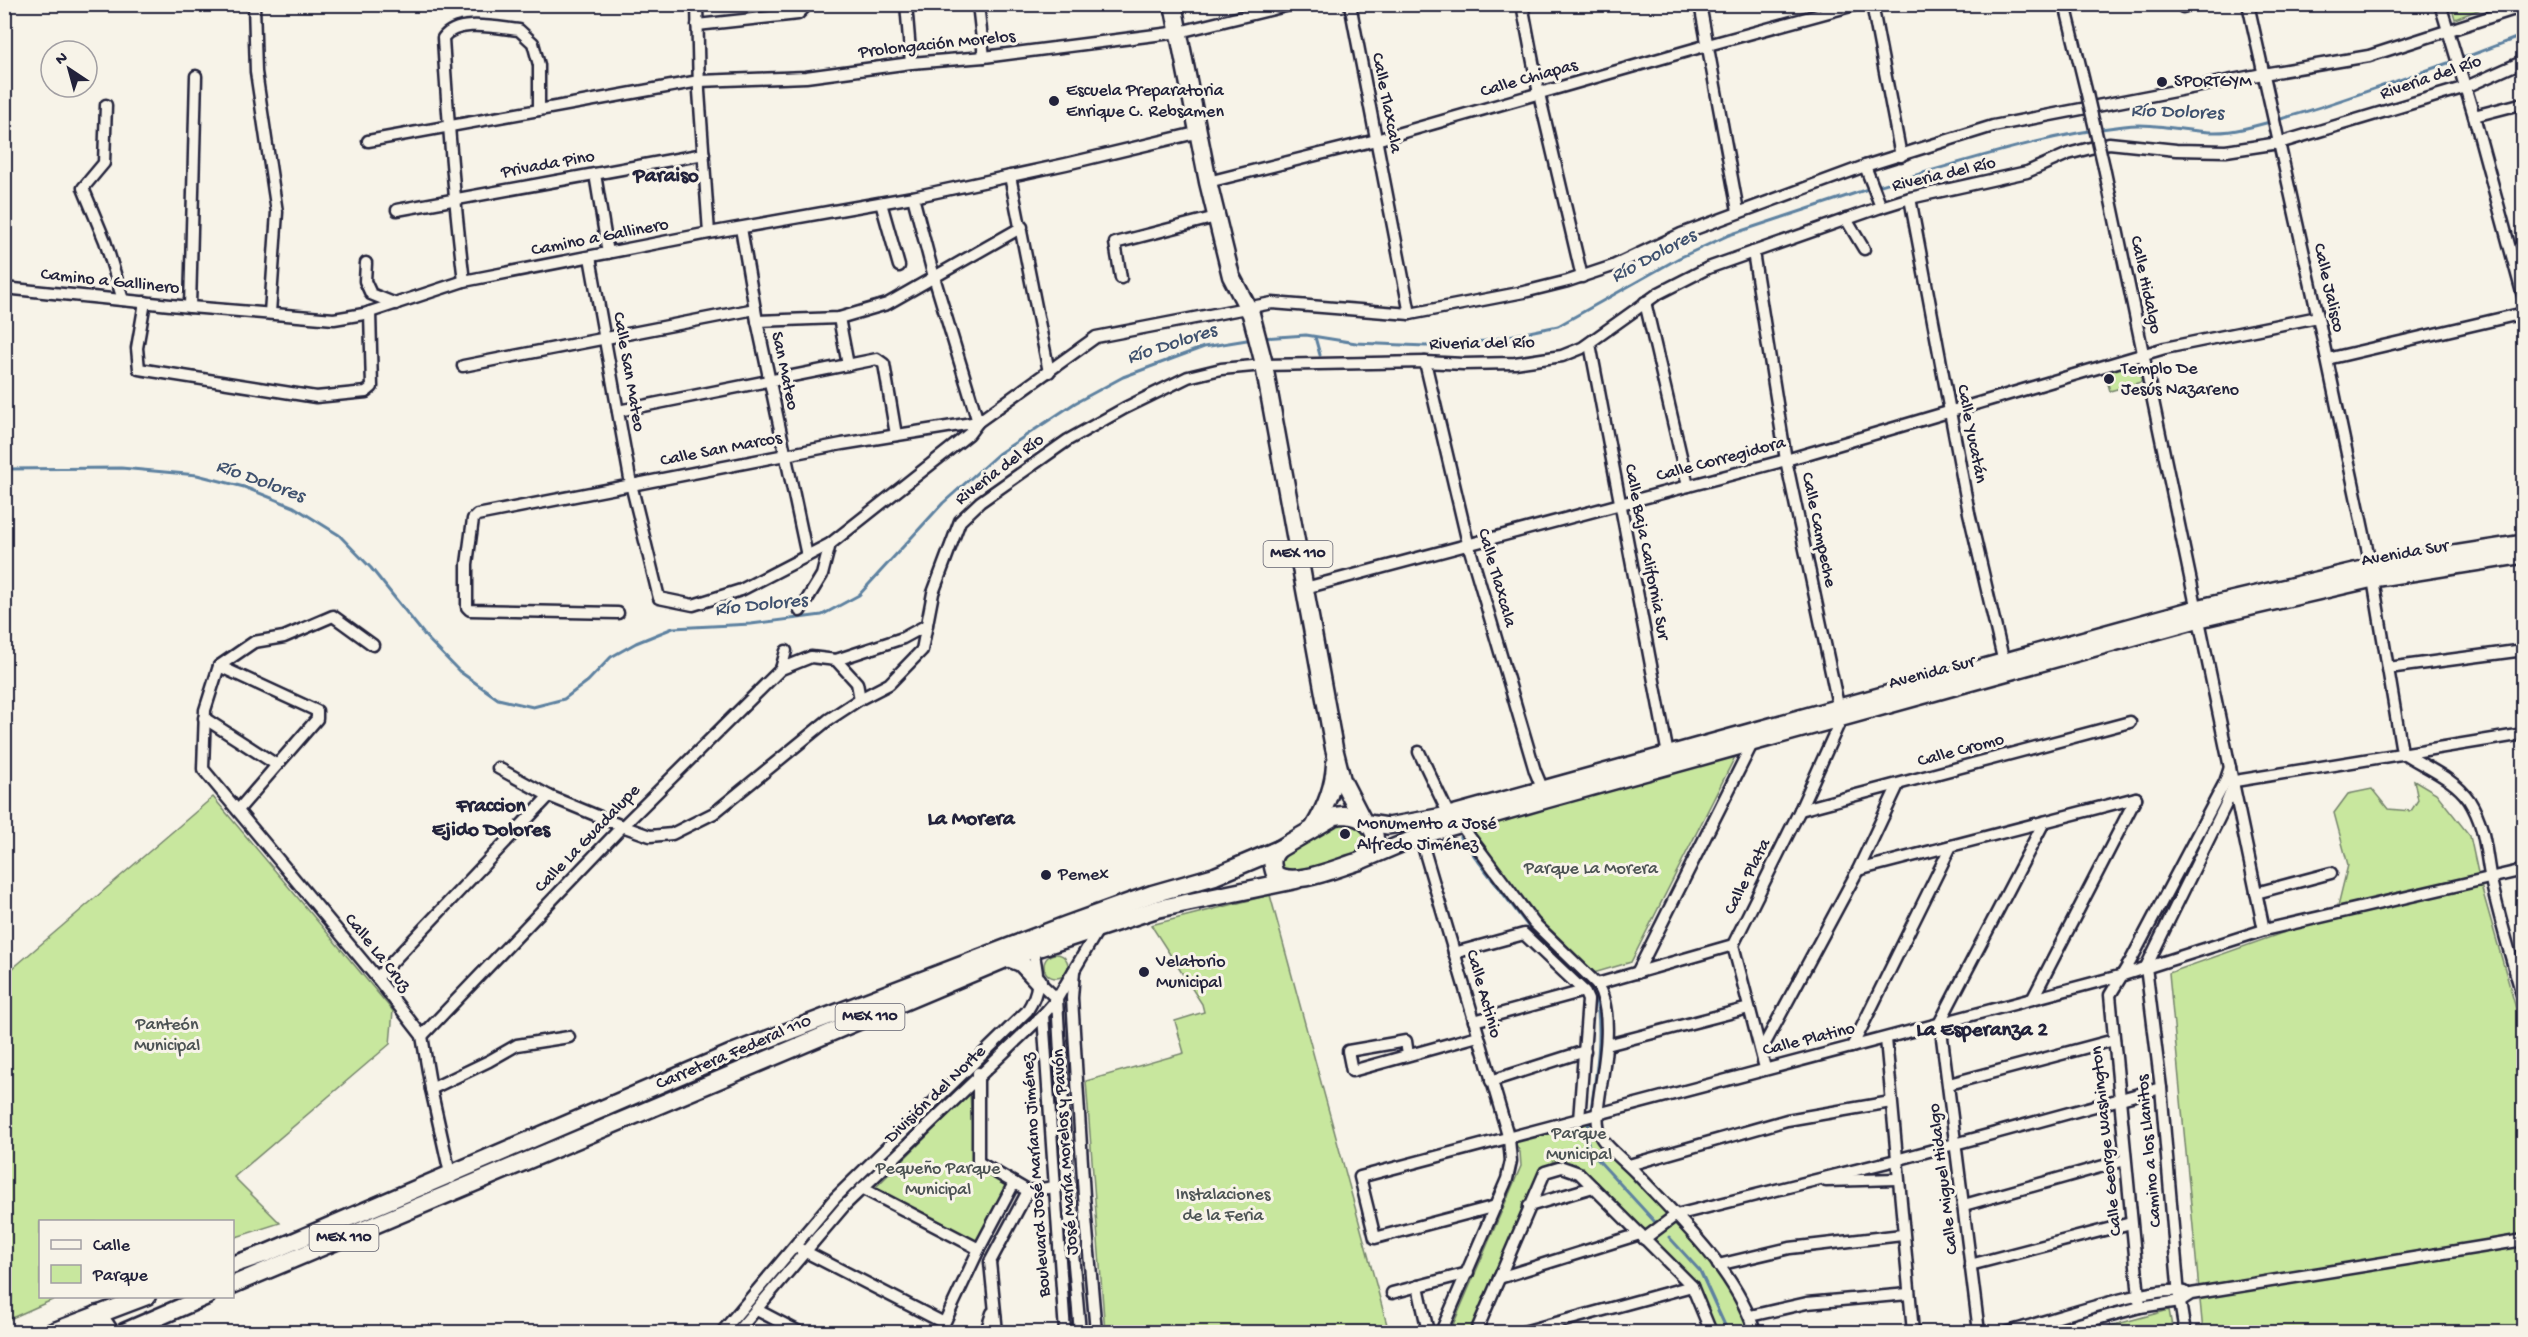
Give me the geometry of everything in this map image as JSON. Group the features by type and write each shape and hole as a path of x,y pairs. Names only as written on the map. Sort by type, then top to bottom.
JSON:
{"main road":[{"name":"MEX 110","path":"1173,4 1216,218 1231,276 1249,311 1263,363 1334,748 1346,790 1374,832 1376,840 1368,856 1360,861 1296,880"},
{"name":"Avenida Sur","path":"1365,821 1388,826 1446,822 2199,613 2372,573 2523,543"},
{"name":"Avenida Sur","path":"2372,573 2523,555"},
{"name":"Avenida Sur","path":"1669,760 1752,744 1840,713"},
{"name":"MEX 110","path":"1313,829 1326,805 1334,779 1334,748"},
{"name":"MEX 110","path":"1279,849 1335,816 1352,815 1365,821"},
{"name":"Avenida Sur","path":"1360,861 1420,836 1446,822"},
{"path":"1279,849 1273,854 1272,860 1275,874 1285,879 1296,880"},
{"name":"Carretera Federal 110","path":"234,1265 732,1053 1152,894 1215,876 1279,849"},
{"name":"Carretera Federal 110","path":"234,1284 1008,958 1157,909 1296,880"},
{"path":"1033,951 1042,939 1137,904 1152,894"},
{"path":"1008,958 1021,963 1038,981"},
{"path":"52,1332 142,1298"},
{"path":"124,1332 202,1298"},
{"path":"99,1314 108,1332"}],"street":[{"path":"254,4 256,72 277,212 270,313"},
{"path":"697,4 699,81 709,233"},
{"path":"698,25 798,14 804,8 804,4"},
{"path":"906,4 911,63"},
{"path":"978,4 984,57"},
{"name":"Prolongación Morelos","path":"368,141 699,81 806,77 1179,32 1294,4"},
{"name":"Calle Tlaxcala","path":"1350,4 1410,314"},
{"path":"1522,4 1539,94 1582,277"},
{"path":"1700,4 1738,211"},
{"name":"Calle Chiapas","path":"1208,182 1376,140 1858,4"},
{"path":"1872,4 1902,156"},
{"name":"Calle Hidalgo","path":"2065,4 2104,167 2199,613 2230,767 2230,782 2240,808 2264,930"},
{"name":"Calle Jalisco","path":"2248,4 2318,316 2372,573 2402,752"},
{"path":"2440,4 2465,82 2523,300"},
{"name":"Riveria del Río","path":"659,598 693,605 741,591 830,544 969,434 978,422 1096,338 1249,311 1272,303 1410,314 1524,292 1582,277 1613,266 1681,234 1738,211 1867,171 1902,156 1993,126 2369,56 2523,6"},
{"path":"464,281 454,199 443,38 447,33 466,26 519,30 533,43 539,65 539,110"},
{"name":"Riveria del Río","path":"498,768 549,796 650,836 672,834 714,813 828,720 860,699 889,684 922,650 933,593 960,521 980,502 1068,440 1125,408 1188,377 1221,369 1263,363 1515,363 1563,356 1590,344 1645,302 1682,280 1846,219 1880,204 2028,172 2067,154 2109,143 2176,150 2226,151 2279,143 2523,61"},
{"path":"190,307 196,76"},
{"path":"2474,116 2523,103"},
{"path":"106,105 104,163 83,188 105,241 123,300"},
{"name":"Camino a Gallinero","path":"4,288 190,307 334,318 370,312 464,281 709,233 913,197 1200,132"},
{"name":"Privada Pino","path":"397,210 704,154"},
{"path":"1867,171 1880,204"},
{"path":"595,174 608,253"},
{"path":"1010,176 1022,226 1049,372"},
{"path":"913,197 934,277 978,422"},
{"name":"Calle Yucatán","path":"1910,198 1969,513 2005,668"},
{"path":"881,203 898,266"},
{"path":"1121,278 1115,243 1216,218"},
{"path":"1846,219 1864,249"},
{"path":"757,321 839,318 887,304 1022,226"},
{"name":"San Mateo","path":"741,228 769,381 807,555"},
{"name":"Calle Campeche","path":"1753,252 1786,460 1840,713"},
{"name":"Calle San Mateo","path":"590,257 631,484 659,598"},
{"path":"366,263 365,281 371,294 396,304"},
{"path":"145,302 136,348 139,369 316,397 366,392 372,387 370,312"},
{"path":"1645,302 1688,486"},
{"path":"463,366 755,309"},
{"path":"2327,359 2523,313"},
{"name":"Calle Corregidora","path":"1305,588 1786,460 2142,354 2318,316"},
{"path":"839,318 848,365"},
{"name":"Calle Baja California Sur","path":"1590,344 1669,760"},
{"path":"618,411 877,359 884,364 896,435"},
{"name":"Calle Tlaxcala","path":"1425,362 1468,543 1535,771 1545,794"},
{"name":"Calle San Marcos","path":"618,613 470,610 467,607 468,564 473,519 477,515 785,454 978,422"},
{"path":"801,611 822,575 830,544"},
{"path":"277,765 204,718 219,666 254,642 284,637 333,616 373,645"},
{"path":"782,669 811,657 836,660 903,638 927,625"},
{"path":"2388,668 2523,650"},
{"path":"782,669 786,651"},
{"path":"836,660 857,683 860,699"},
{"path":"219,666 317,711 317,719 238,809"},
{"name":"Calle La Guadalupe","path":"422,1036 622,826 782,669"},
{"name":"Calle Plata","path":"1733,945 1800,810 1840,713"},
{"name":"Calle La Cruz","path":"204,718 203,769 377,978 422,1036 431,1089 456,1192"},
{"name":"Calle Cromo","path":"1800,810 2130,722"},
{"path":"2146,967 2226,804 2230,782 2523,734"},
{"path":"1637,973 1752,744"},
{"path":"2402,752 2439,773 2468,799 2480,821 2487,846 2490,878 2523,998"},
{"path":"1419,753 1446,822 1534,923 1597,984 1603,995 1607,1045 1588,1117"},
{"name":"Calle George Washington","path":"2140,1307 2110,995 2230,782"},
{"path":"1761,1051 1858,870 1898,785"},
{"path":"377,978 549,796"},
{"path":"1858,870 2136,798 2033,998"},
{"path":"2226,804 2240,808"},
{"path":"1940,1022 2044,822"},
{"name":"Calle Actinio","path":"1420,836 1509,1139 1511,1161 1507,1179 1496,1206"},
{"path":"1852,1047 1951,846"},
{"name":"Calle Platino","path":"1496,1206 1375,1238 1360,1177 1509,1139 1764,1068 1886,1039 1940,1022 2123,975 2264,930 2523,870"},
{"path":"2256,893 2331,873"},
{"name":"División del Norte","path":"737,1332 862,1188 1043,1015 1056,999 1099,927"},
{"path":"1454,953 1524,934 1584,991 1588,1000 1585,1051 1588,1117 1602,1138 1676,1215 1718,1265 1750,1316 1755,1332"},
{"path":"1597,984 1733,945 1764,1068"},
{"name":"División del Norte","path":"723,1332 835,1198 1027,1011 1036,996 1038,981 1033,951"},
{"name":"Camino a los Llanitos","path":"2146,967 2161,1088 2179,1296 2185,1332"},
{"name":"José María Morelos y Pavón","path":"1075,968 1072,998 1084,1196 1096,1332"},
{"path":"1038,981 1056,999"},
{"path":"1474,1021 1584,991"},
{"name":"José María Morelos y Pavón","path":"1056,999 1068,1197 1080,1332"},
{"path":"1607,1045 1749,1008"},
{"name":"Boulevard José Maríano Jiménez","path":"1043,1015 1065,1332"},
{"name":"Calle Miguel Hidalgo","path":"1940,1022 1979,1332"},
{"path":"1408,1055 1406,1041 1348,1051 1352,1071 1478,1036"},
{"path":"431,1089 517,1045 569,1037"},
{"path":"1886,1039 1902,1235 1913,1332"},
{"path":"1949,1084 2114,1040"},
{"path":"1491,1081 1585,1051"},
{"path":"976,1061 979,1077 978,1162 1028,1191 1054,1187"},
{"path":"1499,1278 1642,1236 1676,1215 1896,1160 2161,1088"},
{"path":"1629,1165 1787,1120 1892,1102"},
{"path":"1964,1205 2125,1160"},
{"path":"1476,1332 1545,1172 1562,1167 1579,1173 1692,1286 1711,1332"},
{"path":"1804,1182 1897,1179"},
{"path":"794,1246 942,1328 979,1249 1014,1183"},
{"path":"1529,1206 1593,1186"},
{"path":"862,1188 979,1249"},
{"path":"997,1332 990,1262 1028,1191"},
{"path":"1441,1332 1496,1206"},
{"path":"1970,1265 2131,1223"},
{"path":"1718,1265 1790,1248 1902,1235"},
{"path":"2050,1332 2179,1296 2523,1240"},
{"path":"1392,1293 1468,1273"},
{"path":"1523,1332 1692,1286"},
{"path":"1418,1287 1428,1332"},
{"path":"1750,1316 1807,1303 1908,1294"},
{"path":"2008,1332 2138,1296 2179,1296"},
{"path":"986,1332 994,1307"},
{"path":"757,1310 799,1332"}],"green space":[{"path":"2451,4 2491,5 2455,19"},
{"path":"2142,354 2148,380 2110,391 2103,366"},
{"name":"Parque La Morera","path":"1740,747 1631,962 1587,975 1534,923 1460,824"},
{"path":"2414,780 2436,793 2470,836 2480,882 2523,1033 2523,1332 2203,1332 2169,973 2336,914 2348,865 2334,813 2348,794 2372,789 2388,809 2411,811 2418,800"},
{"name":"Panteón Municipal","path":"213,797 393,1011 390,1044 234,1177 280,1223 234,1238 234,1220 39,1220 39,1298 57,1298 5,1321 5,975"},
{"path":"1334,820 1357,820 1367,838 1361,850 1345,859 1323,866 1282,871 1274,856"},
{"name":"Instalaciones de la Feria","path":"1270,895 1389,1332 1105,1332 1086,1081 1184,1053 1175,1021 1204,1012 1202,1004 1151,925"},
{"path":"1056,954 1065,957 1068,966 1065,975 1056,978 1047,975 1044,966 1047,957"},
{"name":"Pequeño Parque Municipal","path":"970,1093 974,1165 1008,1186 977,1244 875,1188"},
{"name":"Parque Municipal","path":"1594,1120 1598,1140 1715,1267 1746,1319 1750,1332 1717,1332 1697,1284 1583,1168 1564,1160 1558,1160 1548,1164 1538,1175 1470,1332 1450,1332 1521,1166 1520,1152 1514,1141"},
{"path":"2169,1310 2173,1332 2088,1332"}],"waterway":[{"name":"Río Dolores","path":"2461,59 2524,35"},
{"name":"Río Dolores","path":"1877,186 2000,151 2093,130 2139,125 2212,132 2242,129 2322,107 2454,61"},
{"name":"Río Dolores","path":"1262,338 1306,335 1356,343 1426,346 1485,341 1558,326 1679,258 1729,235 1871,188"},
{"path":"1315,337 1320,355"},
{"name":"Río Dolores","path":"4,469 121,468 197,475 244,487 294,507 339,535 371,568 427,638 459,671 498,699 533,707 564,699 588,681 611,657 636,643 673,628 751,624 822,615 859,595 943,503 998,454 1075,403 1123,377 1204,347 1253,339"},
{"path":"1460,837 1531,930 1591,987 1599,1019 1599,1039 1587,1136 1589,1150 1655,1222"},
{"path":"1669,1237 1700,1271 1728,1332"}],"place":[{"name":"SPORTGYM","path":"2162,82"},
{"name":"Escuela Preparatoria Enrique C. Rebsamen","path":"1054,101"},
{"name":"Templo De Jesús Nazareno","path":"2109,379"},
{"name":"Monumento a José Alfredo Jiménez","path":"1345,834"},
{"name":"Pemex","path":"1046,875"},
{"name":"Velatorio Municipal","path":"1144,972"}],"district":[{"name":"Paraiso","path":"666,177"},
{"name":"Fraccion Ejido Dolores","path":"491,819"},
{"name":"La Morera","path":"971,820"},
{"name":"La Esperanza 2","path":"1982,1031"}]}
